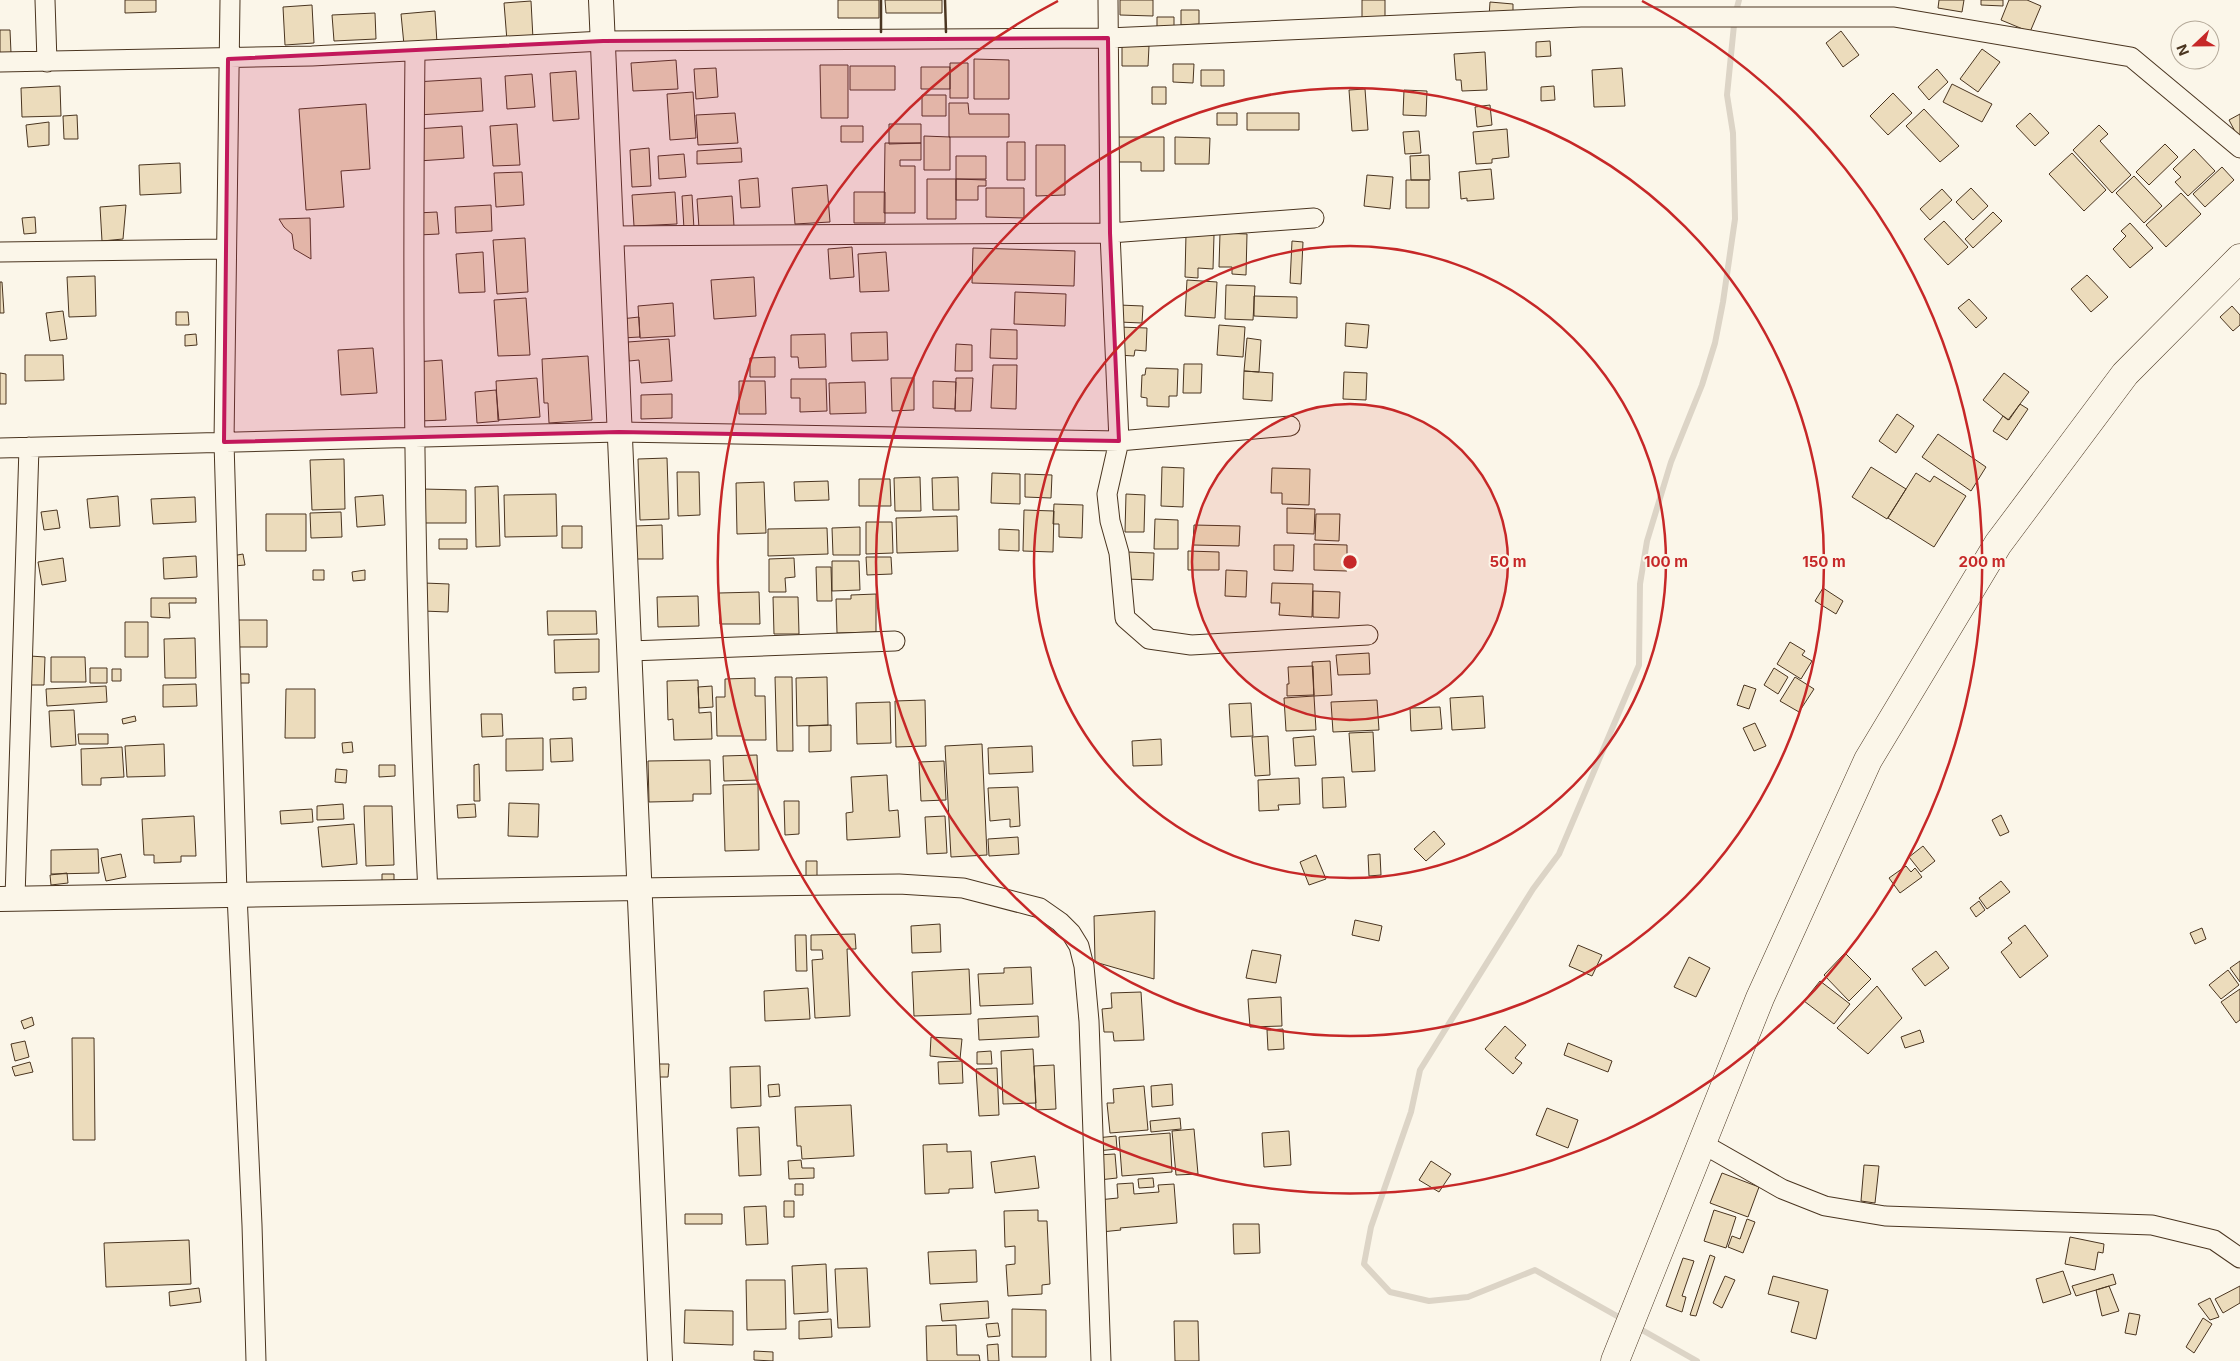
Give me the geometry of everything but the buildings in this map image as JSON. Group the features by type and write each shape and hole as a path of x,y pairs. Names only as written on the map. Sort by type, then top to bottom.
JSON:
{"main road":[{"path":"1615,1361 1760,998 1868,760 1993,552 2125,374 2240,258"}],"street":[{"path":"45,0 47,62"},
{"path":"230,0 228,59 229,125 225,249 224,442 238,894 256,1361"},
{"path":"601,0 660,1361"},
{"path":"1108,0 1110,233 1119,441 1107,494 1110,521 1119,553 1125,618 1149,639 1191,645 1368,635"},
{"path":"0,62 228,59 415,52 603,41 1108,38 1582,17 1894,17 2131,57 2240,148"},
{"path":"415,52 414,438 423,806 428,893"},
{"path":"610,236 1110,233 1314,218"},
{"path":"0,252 225,249"},
{"path":"0,448 619,432 1119,441 1290,426"},
{"path":"29,447 8,899 899,884 963,888 1040,908 1060,922 1071,933 1079,946 1085,976 1089,1021 1101,1361"},
{"path":"630,651 895,641"},
{"path":"1703,1144 1782,1189 1826,1206 1885,1216 2152,1225 2214,1240 2240,1258"}],"highlighted area":[{"path":"1108,38 1110,233 1119,441 619,432 224,442 228,59 603,41"}],"waterway":[{"path":"1624,1320 1535,1270 1468,1297 1429,1301 1390,1292 1364,1264 1371,1227 1411,1112 1420,1070 1533,889 1559,854 1639,665 1640,584 1647,541 1671,462 1702,385 1715,343 1723,302 1735,219 1733,133 1727,95 1735,15 1739,0"},
{"path":"1635,1326 1697,1361"}],"wall":[{"path":"881,0 881,32"},
{"path":"945,0 946,32"}]}
